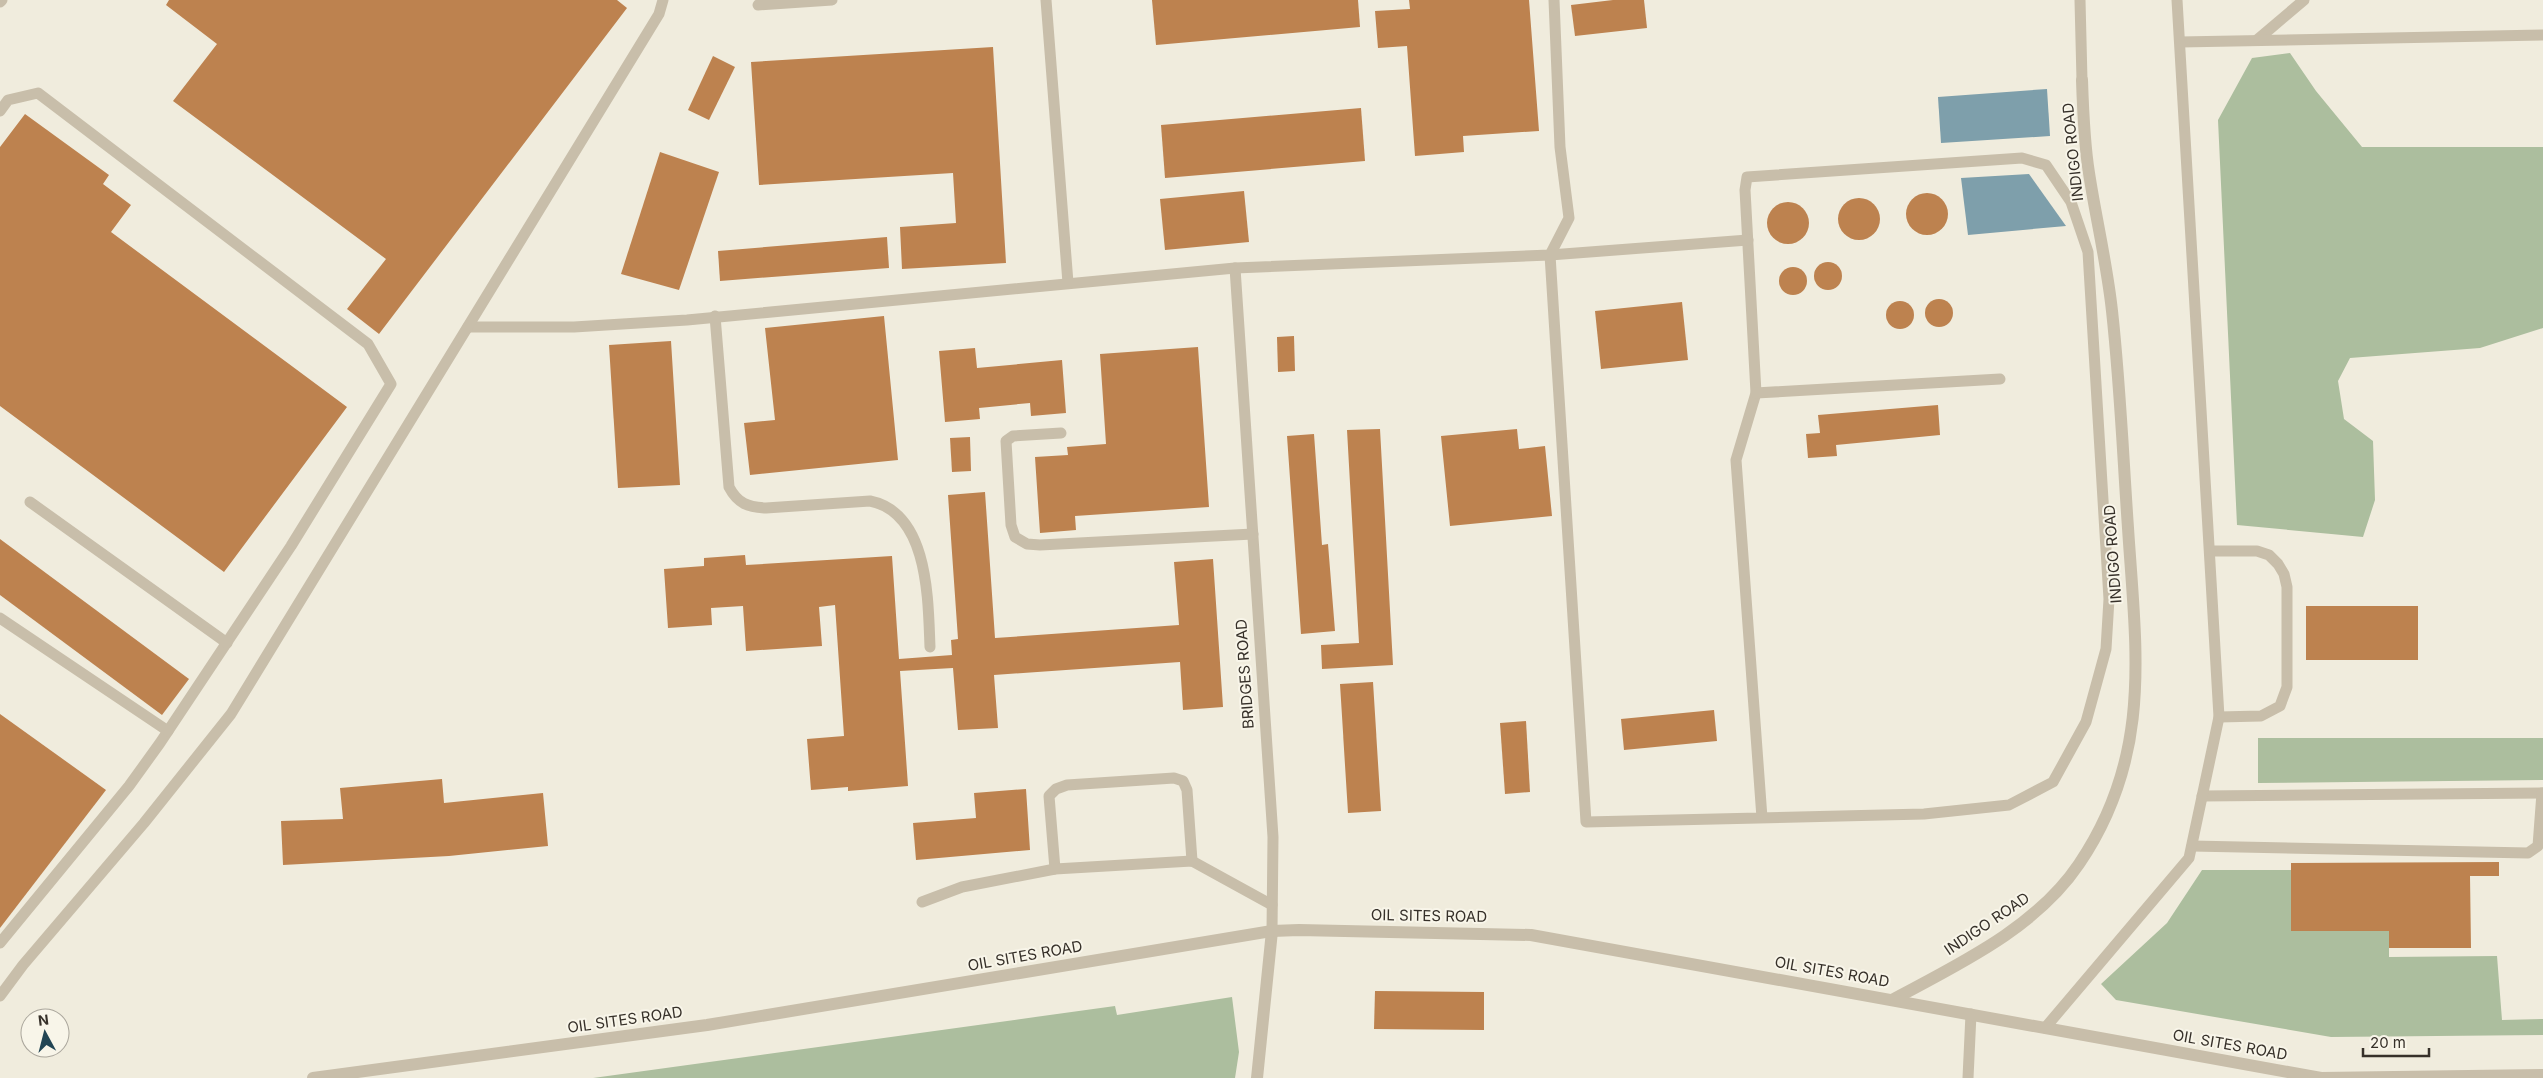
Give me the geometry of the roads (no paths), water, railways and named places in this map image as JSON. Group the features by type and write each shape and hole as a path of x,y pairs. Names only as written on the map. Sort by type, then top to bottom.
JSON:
{"street":[{"name":"INDIGO ROAD","path":"1892,1000 1954,967 2044,906 2078,865 2096,836 2112,802 2130,744 2136,658 2119,400 2112,310 2088,170 2082,80"},
{"name":"OIL SITES ROAD","path":"313,1078 708,1025 1272,931 1531,935 2321,1078 2543,1075"},
{"name":"BRIDGES ROAD","path":"1257,1078 1272,931"}],"lane":[{"path":"659,14 663,0"},
{"path":"0,996 22,965 144,823 231,714 668,0"},
{"path":"758,5 832,0"},
{"path":"1046,0 1068,283"},
{"path":"1554,0 1560,147 1569,218 1550,254 1586,822 1762,818 1924,814 2009,805 2053,782 2086,722 2106,649 2109,599 2088,252 2072,202 2046,165 2022,158 1747,177 1745,190 1756,393 1736,460 1762,818"},
{"name":"INDIGO ROAD","path":"2080,0 2082,80"},
{"path":"2045,1028 2189,858 2220,717 2177,0"},
{"path":"2256,40 2304,0"},
{"path":"2180,42 2543,35"},
{"path":"0,111 8,100 38,93 368,344 392,384 291,546 168,731 129,786 0,943"},
{"path":"468,327 574,327 715,316 1235,268 1550,254 1748,240"},
{"name":"BRIDGES ROAD","path":"1235,268 1273,837 1272,931"},
{"path":"715,316 730,487 736,500 750,507 766,508 870,501 885,504 896,512 922,558 926,579 930,647"},
{"path":"1756,393 2000,379"},
{"path":"1061,433 1013,436 1006,441 1011,525 1015,538 1026,544 1040,545 1253,534"},
{"path":"30,502 227,643"},
{"path":"2210,551 2257,551 2269,555 2278,564 2287,587 2287,687 2280,706 2261,716 2220,717"},
{"path":"0,618 168,731"},
{"path":"1055,868 1049,796 1056,788 1066,785 1174,778 1183,781 1187,790 1192,860"},
{"path":"2192,846 2528,853 2538,846 2542,793 2202,796"},
{"path":"922,902 962,887 1055,868 1192,860 1272,905"},
{"path":"1968,1078 1971,1014"}],"water":[{"path":"2047,89 2050,136 1941,143 1938,97"},
{"path":"2029,174 2066,226 1968,235 1961,178"}]}
